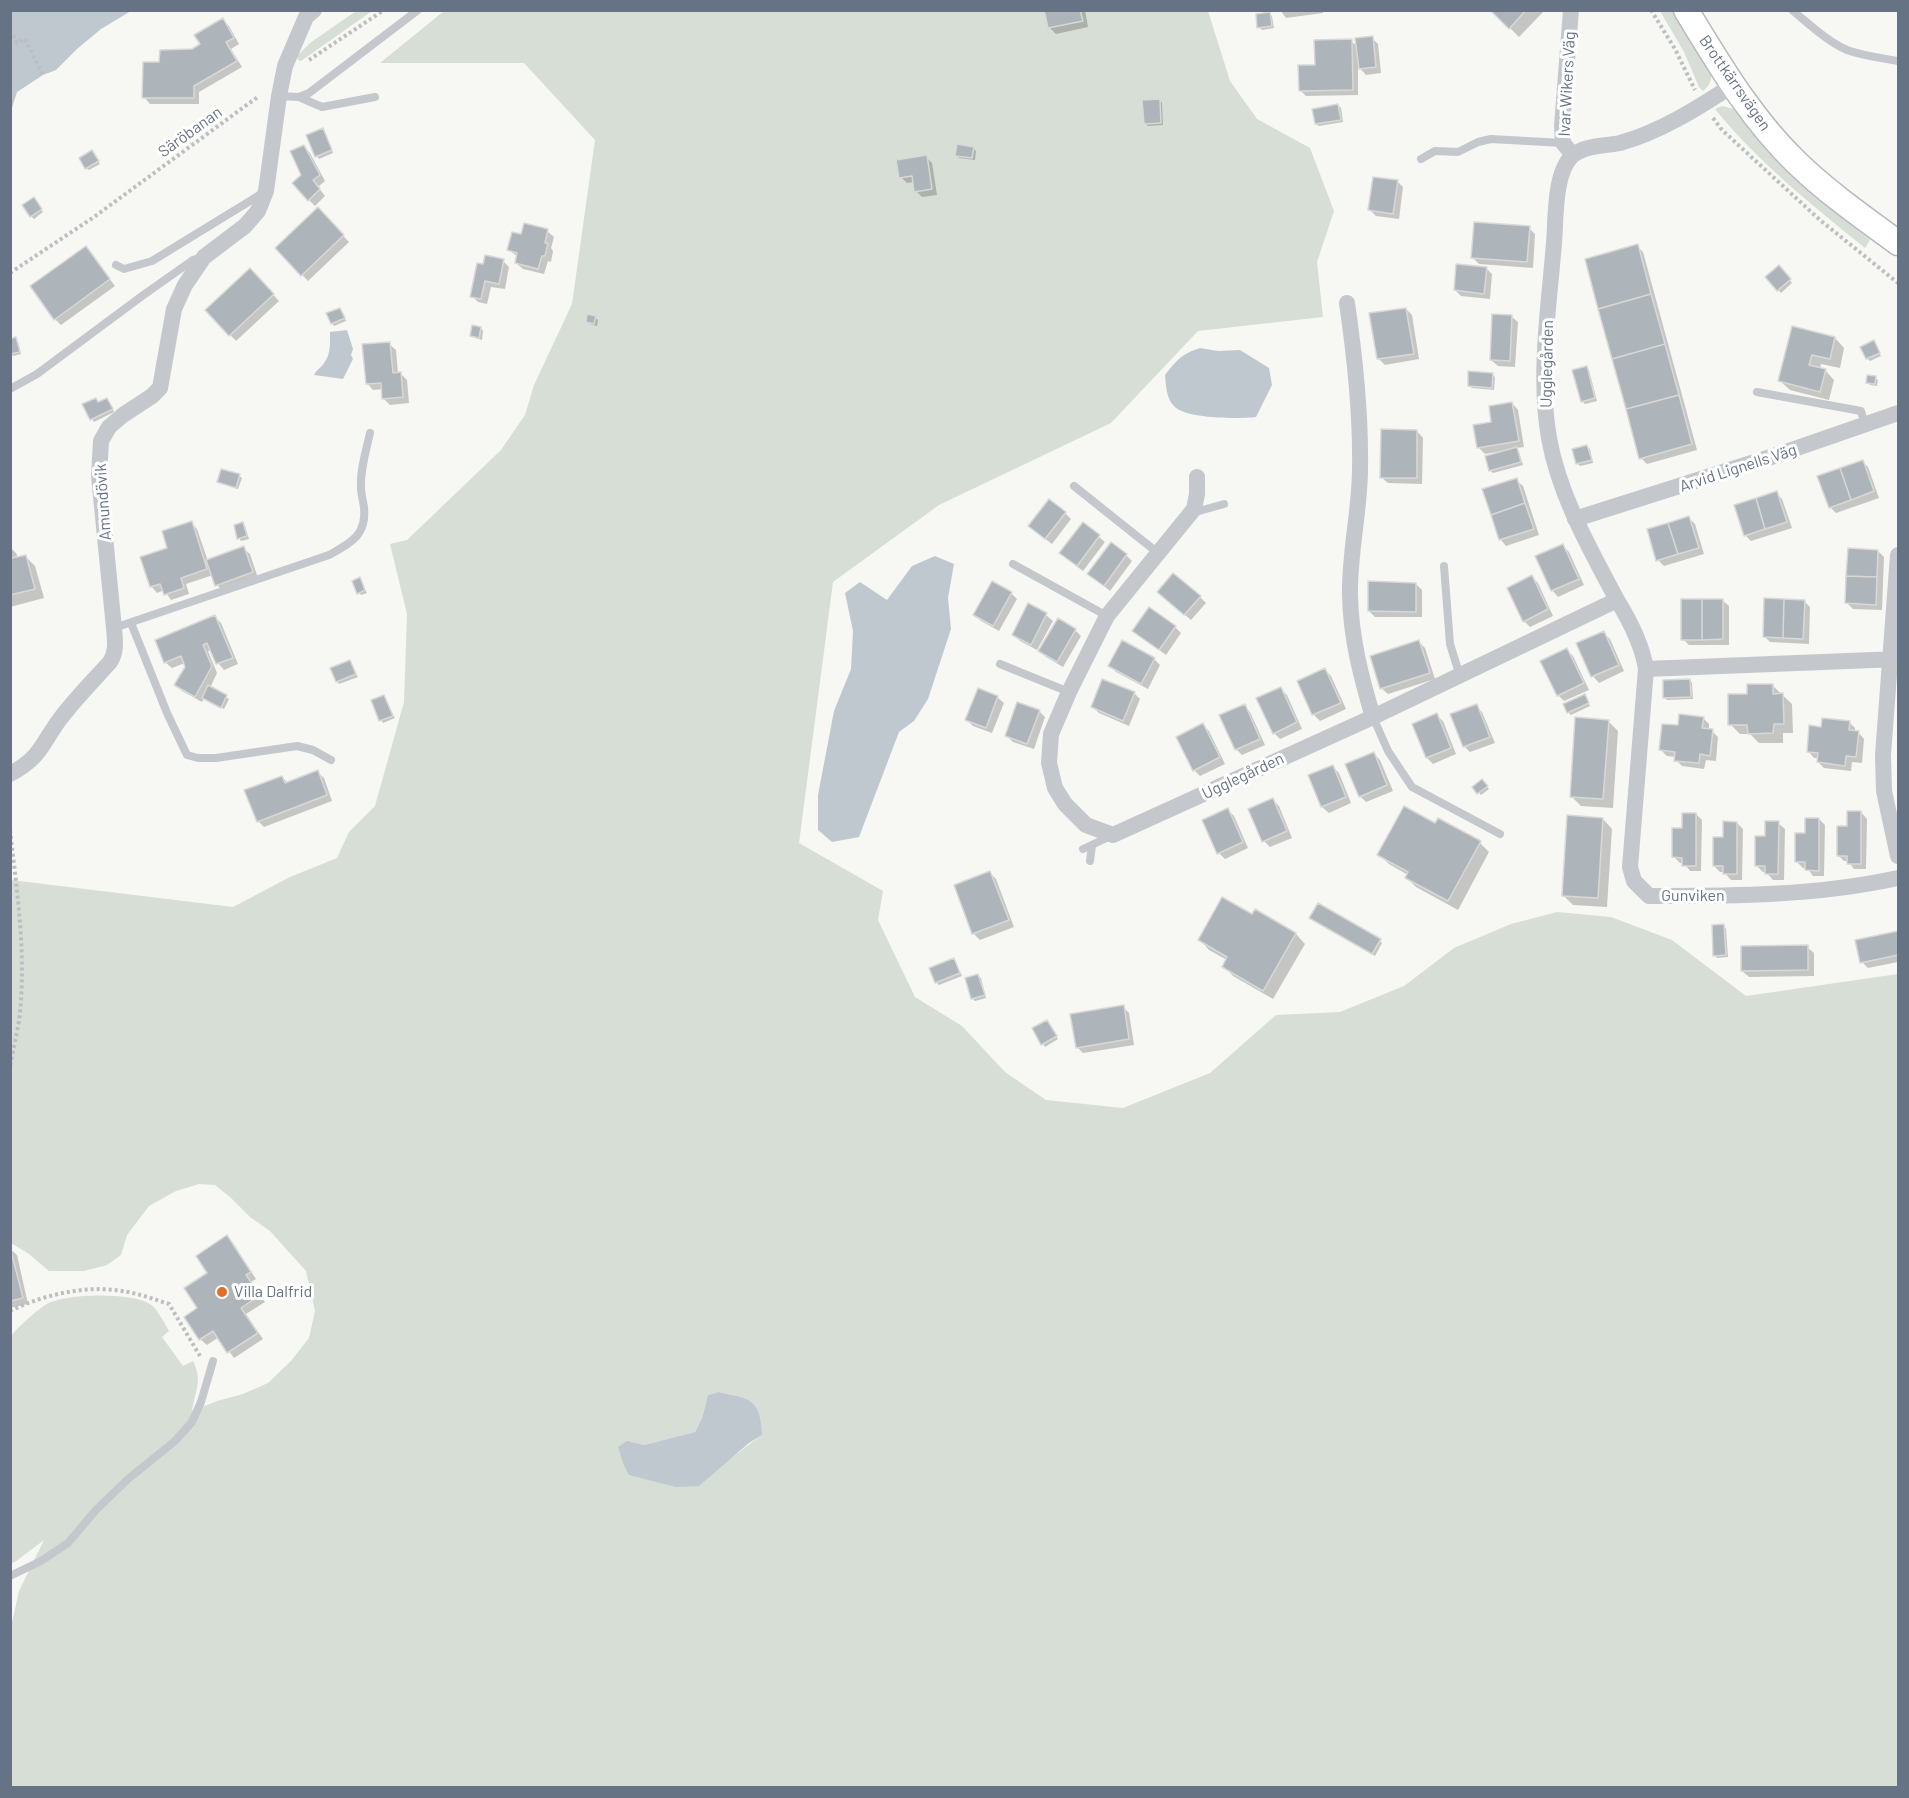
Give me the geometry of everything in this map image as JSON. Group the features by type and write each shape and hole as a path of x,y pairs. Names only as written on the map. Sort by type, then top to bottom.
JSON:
{"street":[{"name":"Amundövik","path":"10,774 24,767 44,746 58,721 110,662 116,648 123,625 100,488 101,441 109,427 160,388 174,309 185,285 204,256 245,226 258,212 266,191 285,66 306,17 314,10"},
{"name":"Ivar Wikers Väg","path":"1568,149 1562,126 1571,10"},
{"name":"Brottkärrsvägen","path":"1686,10 1756,118 1797,163 1899,243"},
{"path":"1568,149 1585,149 1619,143 1643,135 1703,105 1733,85"},
{"name":"Ugglegården","path":"1113,835 1373,717 1617,600 1575,519 1557,470 1549,439 1544,400 1547,326 1560,178 1568,149"},
{"path":"1347,303 1356,362 1360,470 1350,594 1352,634 1359,673 1373,717"},
{"name":"Arvid Lignells Väg","path":"1575,519 1865,426 1899,412"},
{"path":"1113,835 1086,825 1065,804 1055,788 1049,763 1051,734 1107,616 1194,509 1197,477"},
{"path":"1899,555 1894,659 1883,755 1884,791 1899,856"},
{"name":"Gunviken","path":"1617,600 1640,644 1646,669 1630,867 1634,881 1649,896 1756,896 1808,893 1865,886 1899,878"},
{"path":"1646,669 1894,659"}],"lane":[{"path":"299,97 309,93 418,10"},
{"path":"1792,10 1821,34 1846,50 1899,61"},
{"path":"279,96 299,97 322,107 375,96"},
{"path":"1421,159 1435,151 1458,152 1478,142 1491,140 1568,149"},
{"path":"116,265 124,269 152,261 266,191"},
{"path":"10,389 38,375 173,274 193,260 204,256"},
{"path":"1757,392 1860,411 1865,426"},
{"path":"331,759 313,750 297,746 216,758 198,758 187,755 123,625 329,555 349,544 359,534 364,523 362,471 370,433"},
{"path":"1074,486 1158,553"},
{"path":"1191,513 1224,504"},
{"path":"1013,564 1107,616"},
{"path":"1444,566 1450,644 1460,676"},
{"path":"1000,664 1069,692"},
{"path":"1373,717 1388,751 1412,787 1500,834"},
{"name":"Ugglegården","path":"1083,849 1113,835"},
{"path":"1090,861 1092,845"},
{"path":"10,1576 41,1561 68,1543 96,1510 128,1479 175,1441 192,1422 209,1379 213,1361"}],"path":[{"name":"Säröbanan","path":"10,273 94,217 283,79 384,10"},
{"path":"10,30 17,43 25,39 43,75"},
{"path":"10,830 20,908 22,979 20,1014 10,1067"},
{"path":"10,1311 54,1296 83,1291 113,1290 141,1294 169,1304 198,1353 209,1379"}],"shaded area":[{"path":"11,10 131,11 101,29 56,70 43,75 17,92 11,111"},
{"path":"356,11 372,11 301,61 298,60 297,56 310,43"},
{"path":"444,11 1208,11 1230,81 1257,119 1310,148 1334,211 1317,262 1323,317 1198,331 1111,423 939,505 833,582 799,843 883,891 878,920 915,997 962,1026 1005,1072 1046,1100 1123,1108 1210,1073 1276,1015 1340,1012 1404,986 1454,948 1511,924 1557,912 1611,917 1672,940 1746,996 1898,974 1898,1787 11,1787 11,1627 19,1591 44,1540 11,1563 11,1336 36,1312 54,1301 82,1296 128,1297 141,1300 153,1306 161,1316 169,1331 162,1337 183,1366 193,1361 198,1380 192,1411 268,1383 291,1361 309,1338 315,1311 306,1271 270,1231 250,1217 215,1185 199,1184 176,1191 149,1206 127,1235 121,1255 107,1265 84,1271 49,1271 29,1254 11,1243 11,880 233,907 290,877 337,858 349,832 375,806 404,702 407,614 390,544 407,540 501,450 525,415 534,385 572,304 595,140 524,63 380,63","holes":["720,1392 741,1397 762,1435 727,1461 644,1445 695,1432 702,1418 708,1395"]},
{"path":"1660,11 1674,11 1706,61 1711,77 1703,91 1699,87 1684,52"},
{"path":"1722,106 1738,112 1777,160 1870,240 1865,248 1806,200 1749,147 1715,109"},
{"path":"347,330 353,349 351,355 353,359 343,379 314,375 328,356 330,332"},
{"path":"1200,348 1218,351 1240,350 1269,368 1272,385 1256,417 1200,416 1180,410 1171,403 1165,375 1180,358"},
{"path":"935,556 954,564 948,598 951,629 928,699 914,721 899,732 859,837 832,842 818,830 818,795 834,711 851,669 853,631 845,593 860,582 887,600 912,566"},
{"path":"719,1392 746,1399 756,1407 762,1435 749,1443 699,1486 676,1487 629,1475 618,1447 627,1441 644,1445 695,1432 702,1418 708,1395"}],"building":[{"path":"1044,10 1080,10 1083,21 1048,28"},
{"path":"1490,10 1526,10 1509,29"},
{"path":"1270,12 1272,26 1257,28 1256,14"},
{"path":"223,18 234,38 226,42 237,61 194,86 194,98 142,98 143,62 159,62 160,50 192,49 200,44 194,35"},
{"path":"1373,36 1376,67 1359,69 1355,38"},
{"path":"1352,39 1353,90 1299,91 1298,65 1315,65 1314,40"},
{"path":"1160,99 1161,123 1144,124 1142,100"},
{"path":"1338,104 1341,120 1315,124 1312,109"},
{"path":"323,128 332,150 315,157 306,135"},
{"path":"957,144 974,147 972,158 955,156"},
{"path":"304,145 320,175 313,180 320,189 308,201 292,183 301,175 290,151"},
{"path":"92,150 99,161 85,169 79,158"},
{"path":"927,155 932,189 914,192 912,176 899,178 896,160"},
{"path":"1373,177 1398,180 1393,214 1368,210"},
{"path":"34,197 42,209 30,217 22,205"},
{"path":"318,207 344,235 301,276 275,248"},
{"path":"1474,222 1530,226 1527,262 1471,258"},
{"path":"524,223 548,229 545,256 542,256 538,269 515,263 517,253 507,250 512,232 521,234"},
{"path":"1638,244 1651,294 1598,309 1585,259"},
{"path":"86,246 110,279 54,320 30,286"},
{"path":"485,255 504,259 499,284 485,281 481,299 470,297 477,263 483,264"},
{"path":"1456,264 1487,267 1484,294 1454,290"},
{"path":"1779,265 1791,279 1777,291 1765,277"},
{"path":"250,268 274,294 229,336 205,310"},
{"path":"1651,294 1665,344 1612,359 1598,309"},
{"path":"340,308 345,318 331,324 326,313"},
{"path":"1406,308 1414,354 1377,359 1369,313"},
{"path":"587,314 596,316 594,324 586,322"},
{"path":"1492,314 1512,315 1510,361 1490,360"},
{"path":"472,325 481,327 479,338 470,336"},
{"path":"1792,326 1835,337 1830,359 1812,355 1809,365 1826,369 1820,392 1778,381"},
{"path":"16,337 20,352 10,354 10,339"},
{"path":"1874,340 1880,353 1866,359 1860,347"},
{"path":"390,342 393,373 401,372 403,397 382,399 381,383 366,384 362,344"},
{"path":"1665,344 1679,395 1626,409 1612,359"},
{"path":"1587,366 1595,398 1581,402 1572,370"},
{"path":"1468,371 1493,373 1492,388 1468,386"},
{"path":"1867,375 1876,376 1875,384 1866,383"},
{"path":"1679,395 1692,444 1639,459 1626,409"},
{"path":"96,398 98,402 107,398 113,409 90,420 82,404"},
{"path":"1512,402 1519,441 1477,448 1473,425 1491,422 1489,406"},
{"path":"1381,429 1417,430 1417,478 1380,478"},
{"path":"1587,445 1592,460 1576,464 1572,449"},
{"path":"1517,447 1521,462 1489,471 1485,456"},
{"path":"1863,460 1874,491 1851,500 1840,468"},
{"path":"1840,468 1851,500 1829,508 1817,476"},
{"path":"221,469 240,474 236,488 217,482"},
{"path":"1517,478 1525,503 1491,515 1482,489"},
{"path":"1777,491 1787,522 1765,529 1756,498"},
{"path":"1756,498 1765,529 1744,536 1734,505"},
{"path":"1049,499 1066,512 1045,539 1028,526"},
{"path":"1525,503 1534,529 1499,540 1491,515"},
{"path":"1689,516 1699,548 1678,554 1668,523"},
{"path":"192,521 207,569 181,578 184,588 164,595 160,584 150,587 140,557 167,548 162,531"},
{"path":"243,522 247,536 237,539 234,525"},
{"path":"1083,522 1100,535 1077,566 1059,553"},
{"path":"1668,523 1678,554 1656,561 1647,529"},
{"path":"1111,542 1127,554 1104,586 1087,574"},
{"path":"1563,544 1579,579 1551,591 1535,556"},
{"path":"244,546 253,572 215,586 206,560"},
{"path":"1848,548 1878,550 1877,577 1846,576"},
{"path":"10,554 12,558 26,555 35,589 10,595"},
{"path":"1173,573 1201,596 1184,615 1157,592"},
{"path":"1532,575 1548,609 1523,622 1507,588"},
{"path":"1846,576 1877,577 1876,605 1845,603"},
{"path":"360,577 365,590 357,594 352,581"},
{"path":"992,581 1012,592 993,626 973,615"},
{"path":"1368,581 1416,583 1416,612 1368,611"},
{"path":"1764,598 1784,599 1783,638 1763,637"},
{"path":"1681,599 1702,599 1702,640 1681,640"},
{"path":"1702,599 1723,599 1723,639 1702,640"},
{"path":"1784,599 1805,600 1803,639 1783,638"},
{"path":"1028,603 1047,613 1031,645 1012,635"},
{"path":"1149,607 1176,626 1159,650 1132,631"},
{"path":"215,615 233,658 216,664 207,643 203,645 212,666 195,697 174,685 185,667 181,656 164,663 155,640"},
{"path":"1058,618 1076,629 1057,662 1038,651"},
{"path":"1604,631 1619,665 1591,677 1576,643"},
{"path":"1122,640 1155,658 1141,684 1108,666"},
{"path":"1419,640 1430,673 1380,689 1370,656"},
{"path":"1567,648 1584,683 1557,696 1540,661"},
{"path":"350,660 356,674 336,682 330,668"},
{"path":"1325,668 1341,703 1312,715 1297,681"},
{"path":"1102,679 1135,692 1123,721 1091,707"},
{"path":"1690,679 1691,697 1663,698 1663,680"},
{"path":"1747,684 1773,684 1773,694 1783,693 1784,724 1774,724 1773,733 1748,734 1747,725 1728,725 1728,694 1747,694"},
{"path":"208,685 227,695 221,708 202,698"},
{"path":"1281,687 1297,722 1273,734 1256,698"},
{"path":"978,688 998,696 986,728 965,720"},
{"path":"1585,694 1589,703 1567,713 1563,704"},
{"path":"384,695 393,716 379,721 371,700"},
{"path":"1017,702 1040,710 1027,744 1005,736"},
{"path":"1245,704 1260,739 1235,750 1219,715"},
{"path":"1477,704 1490,737 1463,747 1450,714"},
{"path":"1437,713 1451,748 1426,758 1412,724"},
{"path":"1679,714 1704,717 1702,728 1713,729 1710,756 1700,754 1699,763 1674,761 1675,752 1659,750 1662,724 1678,725"},
{"path":"1575,717 1609,720 1603,799 1570,797"},
{"path":"1822,718 1850,721 1849,730 1859,731 1856,757 1846,756 1845,766 1817,762 1818,753 1807,752 1809,725 1821,727"},
{"path":"1203,723 1220,757 1193,771 1176,737"},
{"path":"1374,752 1387,785 1359,797 1345,764"},
{"path":"1333,765 1346,797 1321,807 1308,775"},
{"path":"318,770 327,795 257,822 244,790 282,776 285,783"},
{"path":"1482,779 1488,786 1477,794 1472,787"},
{"path":"1273,798 1287,831 1262,842 1248,809"},
{"path":"1404,806 1435,823 1438,818 1481,841 1448,901 1405,878 1408,872 1377,855"},
{"path":"1228,808 1243,842 1217,854 1202,820"},
{"path":"1847,811 1861,811 1861,864 1847,864 1847,856 1837,856 1837,826 1847,826"},
{"path":"1682,813 1696,813 1696,866 1682,866 1682,858 1672,857 1672,828 1682,828"},
{"path":"1567,815 1603,818 1598,898 1562,896"},
{"path":"1805,818 1819,818 1819,871 1805,870 1805,862 1795,862 1795,833 1805,833"},
{"path":"1723,821 1737,822 1737,874 1723,874 1723,866 1713,866 1713,837 1723,837"},
{"path":"1765,821 1779,821 1778,874 1765,874 1765,866 1755,866 1755,836 1765,836"},
{"path":"990,871 1009,920 972,934 954,885"},
{"path":"1222,897 1252,914 1255,909 1296,933 1263,991 1222,967 1227,957 1198,940"},
{"path":"1318,903 1381,939 1372,954 1309,918"},
{"path":"1724,924 1726,955 1713,956 1712,925"},
{"path":"1898,931 1898,955 1860,963 1855,940"},
{"path":"1808,945 1808,970 1741,971 1741,946"},
{"path":"954,958 960,973 935,983 929,968"},
{"path":"978,974 985,995 971,999 965,978"},
{"path":"1124,1005 1129,1039 1076,1048 1070,1014"},
{"path":"1047,1020 1057,1036 1041,1045 1032,1028"},
{"name":"Villa Dalfrid","path":"227,1235 251,1272 246,1275 260,1295 241,1308 258,1333 227,1353 213,1331 199,1340 184,1317 197,1308 184,1288 207,1273 196,1256"},
{"path":"10,1247 23,1298 10,1301"}],"place":[{"name":"Villa Dalfrid","path":"222,1292"}]}
